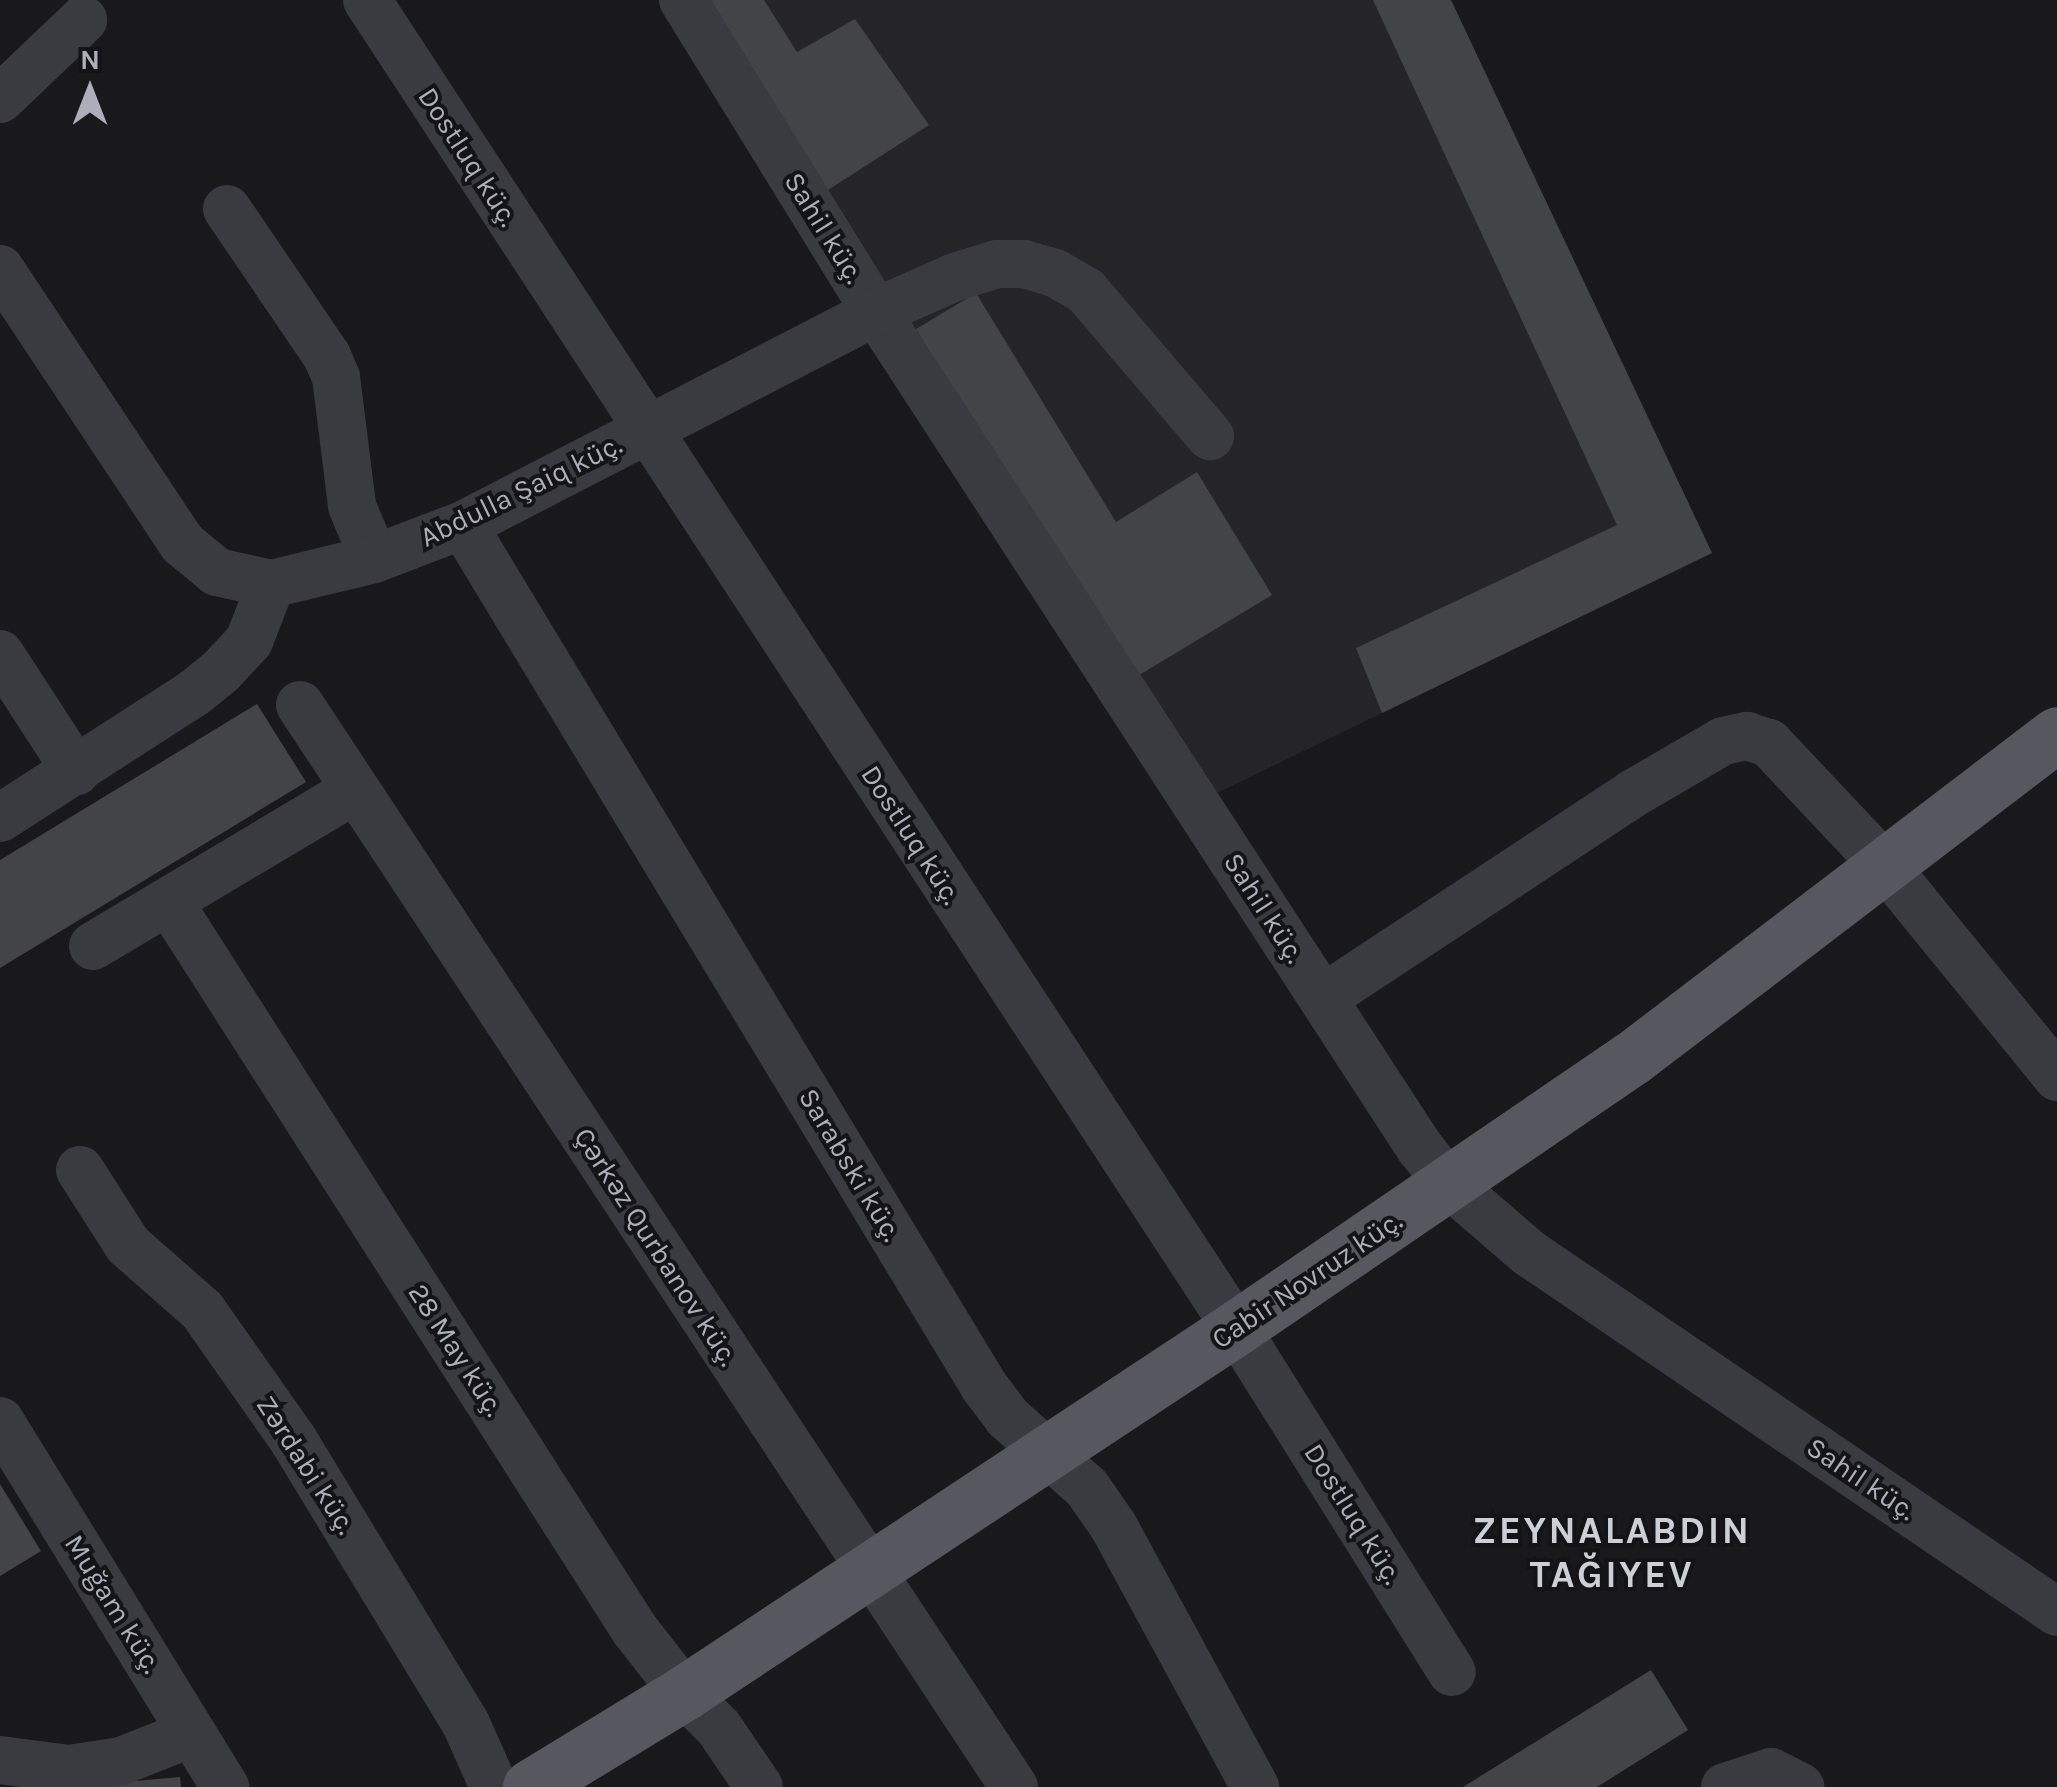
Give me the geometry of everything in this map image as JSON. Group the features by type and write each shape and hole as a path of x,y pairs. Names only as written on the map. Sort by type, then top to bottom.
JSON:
{"main road":[{"name":"Cabir Novruz küç.","path":"530,1787 684,1693 1450,1184 1632,1058 2057,734"}],"street":[{"name":"Dostluq küç.","path":"367,0 1236,1328 1452,1672"},
{"name":"Sahil küç.","path":"684,0 876,312 1420,1148 1450,1184 1530,1253 2057,1612"},
{"path":"0,98 83,20"},
{"path":"226,209 327,356 336,378 352,506 374,560"},
{"name":"Abdulla Şaiq küç.","path":"0,269 183,544 217,572 271,584 374,560 463,525 876,312 955,276 997,264 1024,264 1055,273 1086,291 1210,436"},
{"name":"Sarabski küç.","path":"463,525 984,1386 1007,1417 1087,1488 1114,1527 1255,1787"},
{"path":"0,818 221,671 249,640 271,584"},
{"path":"0,654 76,771"},
{"name":"Çərkəz Qurbanov küç.","path":"300,705 1014,1787"},
{"path":"1322,998 1632,794 1723,741 1747,736 1769,743 1886,868 2057,1077"},
{"path":"93,946 354,790"},
{"name":"28 May küç.","path":"170,902 635,1630 684,1693 719,1728 759,1787"},
{"name":"Zərdabi küç.","path":"80,1170 128,1245 202,1310 294,1441 466,1724 494,1787"},
{"name":"Muğam küç.","path":"0,1421 225,1787"},
{"path":"0,1760 69,1769 122,1760 192,1732"},
{"path":"1725,1787 1770,1772 1800,1787"}],"shaded area":[{"path":"705,0 1451,0 1712,553 1209,797"}],"building":[{"path":"705,0 764,0 797,52 855,19 929,125 828,190"},
{"path":"1373,0 1451,0 1712,553 1382,713 1356,648 1617,525"},
{"path":"976,293 1116,522 1197,472 1272,595 1131,680 916,329"},
{"path":"257,704 306,782 0,968 0,860"},
{"path":"0,1484 41,1551 0,1576"},
{"path":"1651,1670 1688,1730 1597,1787 1463,1787"},
{"path":"180,1777 181,1787 102,1787 102,1784"}],"district":[{"name":"ZEYNALABDIN TAĞIYEV","path":"1612,1553"}]}
